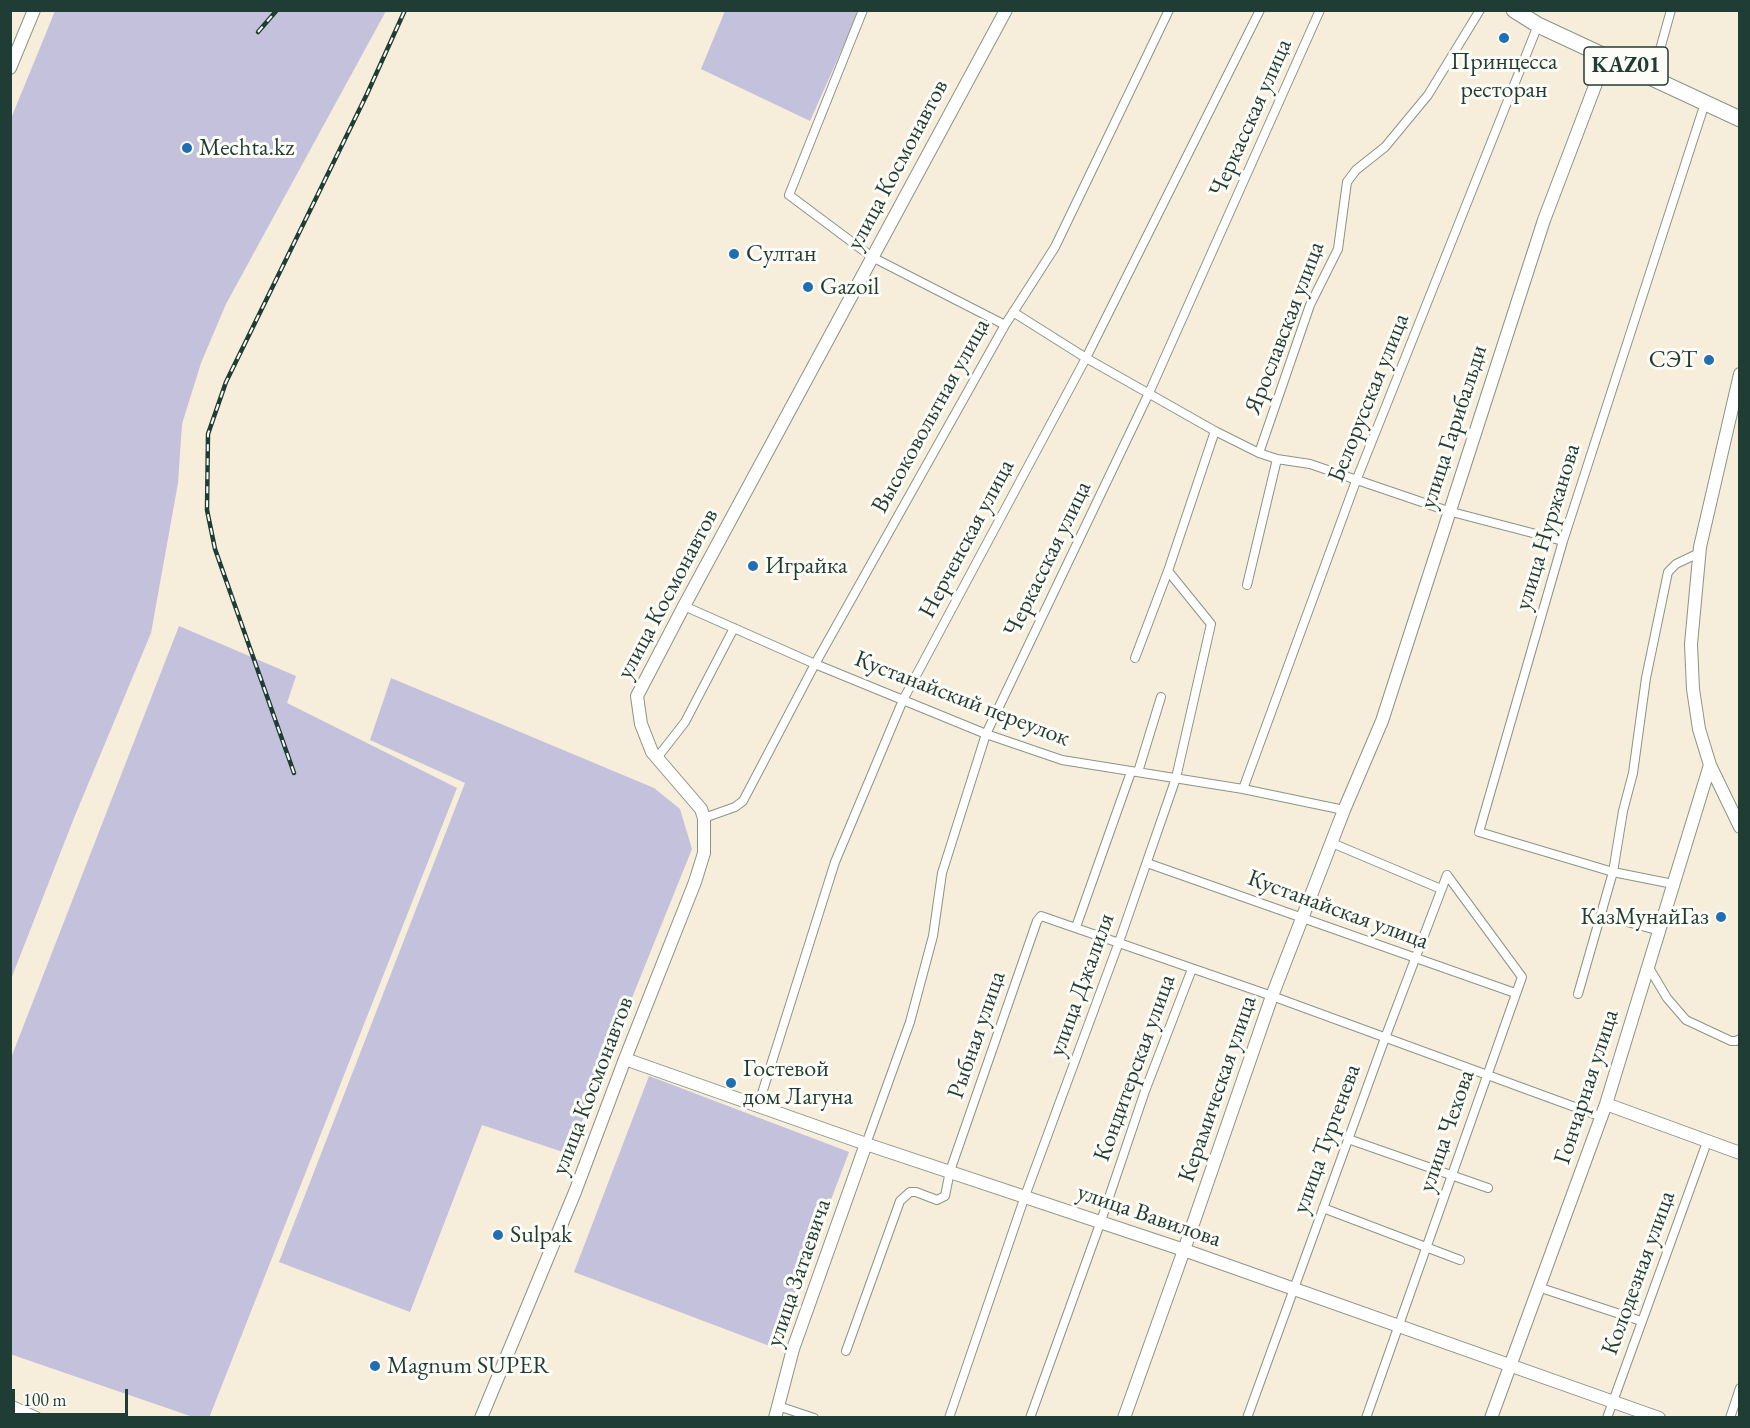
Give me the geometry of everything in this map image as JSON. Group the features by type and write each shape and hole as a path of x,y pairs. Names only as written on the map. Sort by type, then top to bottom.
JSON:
{"highway":[{"name":"KАZ01","path":"1514,10 1538,25 1740,119"}],"street":[{"path":"10,68 34,10"},
{"path":"863,10 789,195 872,257 1005,325"},
{"name":"улица Космонавтов","path":"481,1418 575,1192 695,882 704,853 704,818 701,809 652,752 641,724 637,696 1006,10"},
{"name":"Высоковольтная улица","path":"704,818 735,807 742,801 815,664 1005,325 1055,247 1169,10"},
{"name":"Нерченская улица","path":"758,1106 835,862 903,700 1086,358 1260,10"},
{"name":"Черкасская улица","path":"866,1144 910,1022 933,936 942,873 986,734 1149,393 1320,10"},
{"name":"Ярославская улица","path":"1259,453 1311,305 1338,249 1347,182 1356,170 1385,147 1428,95 1480,10"},
{"path":"1652,78 1671,10"},
{"name":"Белорусская улица","path":"1244,789 1356,481 1538,25"},
{"name":"улица Гарибальди","path":"1344,810 1382,721 1448,511 1544,220 1606,57"},
{"name":"улица Нуржанова","path":"1674,884 1613,872 1479,832 1563,541 1705,103"},
{"path":"1013,312 1086,358 1215,431 1259,453 1277,459 1311,464 1448,511 1563,541"},
{"path":"1740,374 1699,553 1691,645 1693,689 1699,729 1710,765 1740,827"},
{"name":"Ярославская улица","path":"1135,658 1168,571 1215,431"},
{"path":"1247,585 1277,459"},
{"path":"1578,994 1613,872 1623,811 1633,773 1646,678 1668,572 1676,564 1699,553"},
{"name":"улица Джалиля","path":"949,1418 1025,1196 1119,942 1176,778 1211,624 1168,571"},
{"name":"Кустанайский переулок","path":"684,606 815,664 986,734 1062,760 1244,789 1344,810"},
{"path":"657,758 685,722 734,628"},
{"path":"1161,697 1076,927 1602,1117"},
{"name":"Гончарная улица","path":"1491,1418 1602,1117 1710,765"},
{"name":"Керамическая улица","path":"1124,1418 1272,996 1344,810"},
{"path":"1332,843 1441,889"},
{"name":"Кустанайская улица","path":"1147,863 1515,993"},
{"name":"улица Тургенева","path":"1247,1418 1385,1038 1447,875"},
{"name":"улица Чехова","path":"1366,1418 1522,976 1447,875"},
{"path":"1602,915 1660,931"},
{"name":"Рыбная улица","path":"846,1351 900,1201 910,1192 940,1199 945,1196 950,1172 1037,921 1040,916 1044,916 1076,927"},
{"path":"1648,966 1667,998 1686,1020 1731,1041 1738,1042"},
{"name":"Кондитерская улица","path":"1030,1418 1145,1091 1192,969"},
{"name":"улица Вавилова","path":"625,1059 866,1144 1101,1221 1659,1418"},
{"path":"1606,1104 1740,1153"},
{"path":"1348,1139 1488,1188"},
{"name":"Колодезная улица","path":"1607,1418 1707,1142"},
{"name":"улица Затаевича","path":"777,1412 793,1350 866,1144"},
{"path":"1323,1208 1460,1260"},
{"path":"1538,1287 1641,1321"},
{"path":"1730,1418 1740,1388"},
{"path":"10,1406 36,1418"},
{"path":"777,1412 814,1418"}],"shaded area":[{"path":"55,11 386,11 226,304 201,363 182,424 178,483 151,633 74,818 11,979 10,121"},
{"path":"725,11 859,11 810,121 701,69"},
{"path":"179,626 296,676 287,703 457,788 209,1418 193,1417 10,1354 11,1058"},
{"path":"391,678 654,788 680,809 692,849 569,1154 482,1125 410,1312 279,1262 465,783 370,740"},
{"path":"649,1076 849,1152 775,1348 574,1272"}],"railway":[{"path":"258,32 277,10"},
{"path":"294,773 215,549 207,510 208,434 226,382 367,94 405,10"}],"place":[{"name":"Принцесса ресторан","path":"1504,38"},
{"name":"Mechta.kz","path":"187,148"},
{"name":"Султан","path":"734,254"},
{"name":"Gazoil","path":"808,287"},
{"name":"СЭТ","path":"1709,360"},
{"name":"Играйка","path":"753,566"},
{"name":"КазМунайГаз","path":"1721,917"},
{"name":"Гостевой дом Лагуна","path":"731,1083"},
{"name":"Sulpak","path":"498,1235"},
{"name":"Magnum SUPER","path":"375,1366"}]}
